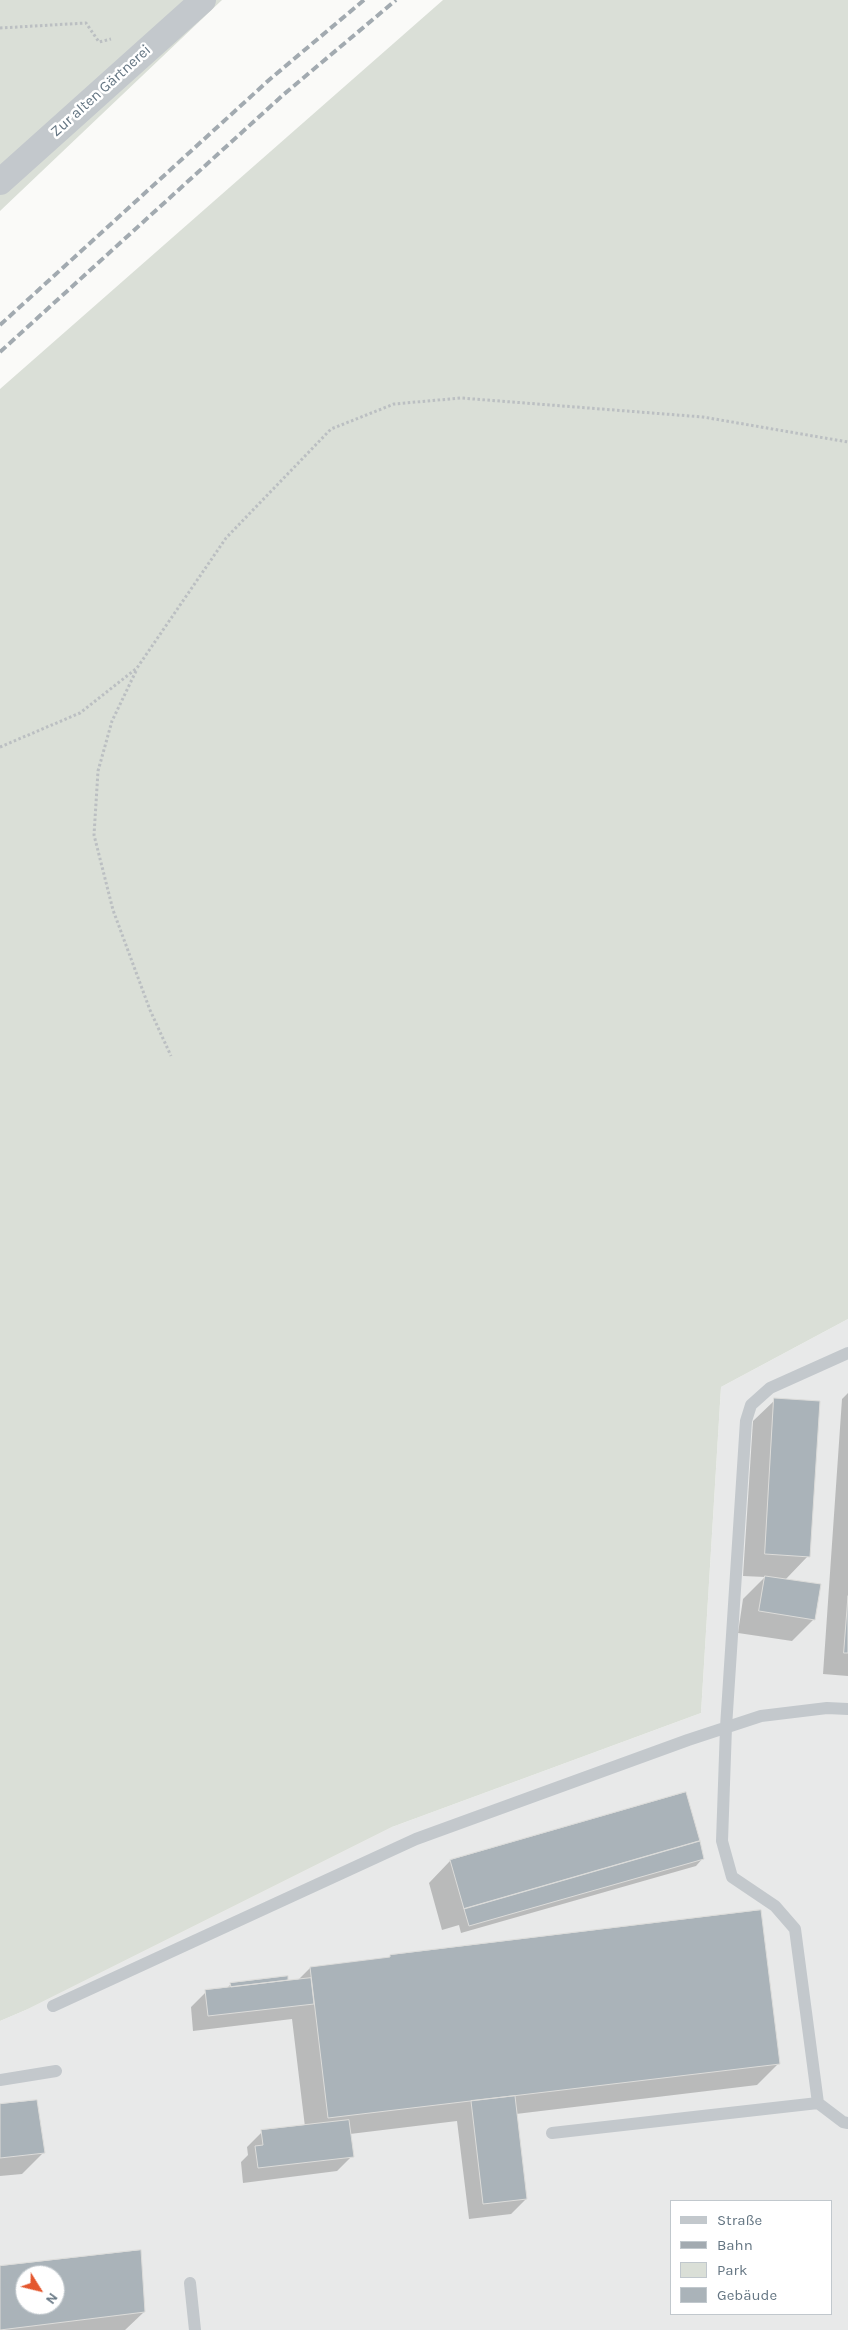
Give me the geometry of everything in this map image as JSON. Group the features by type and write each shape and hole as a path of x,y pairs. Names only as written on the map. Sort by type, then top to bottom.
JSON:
{"street":[{"name":"Zur alten Gärtnerei","path":"0,182 203,0"}],"lane":[{"path":"818,2103 795,1929 775,1906 732,1877 722,1841 726,1727 746,1421 751,1405 770,1388 848,1352"},
{"path":"53,2006 416,1840 761,1716 827,1708 848,1710"},
{"path":"0,2080 56,2071"},
{"path":"552,2133 818,2103 848,2124"},
{"path":"190,2283 195,2330"}],"path":[{"path":"0,28 86,23"},
{"path":"171,1056 150,1010 114,910 94,835 98,771 112,721 137,668 226,538 331,430 394,404 461,398 703,417 848,442"},
{"path":"0,747 80,714 137,668"}],"shaded area":[{"path":"848,1319 848,2330 0,2330 0,2021 28,2009 392,1827 701,1713 721,1387"}],"green space":[{"path":"0,0 222,0 0,211"},
{"path":"443,0 848,0 848,1319 721,1387 701,1713 392,1827 28,2009 0,2021 0,389"}],"building":[{"path":"774,1398 820,1401 810,1557 765,1554"},
{"path":"765,1576 821,1584 815,1620 759,1611"},
{"path":"848,1596 848,1653 844,1653"},
{"path":"686,1792 700,1841 464,1909 450,1860"},
{"path":"700,1841 704,1859 469,1926 464,1909"},
{"path":"761,1910 780,2064 328,2118 310,1967 390,1957 390,1955"},
{"path":"288,1976 288,1980 231,1987 230,1983"},
{"path":"311,1978 314,2004 208,2016 205,1990"},
{"path":"515,2096 527,2199 483,2204 471,2101"},
{"path":"37,2100 45,2153 0,2158 0,2104"},
{"path":"349,2120 354,2157 258,2168 255,2146 263,2145 261,2130"},
{"path":"141,2250 145,2312 0,2330 0,2266"}],"railway":[{"path":"0,325 269,80 364,0"},
{"path":"0,352 283,95 396,0"}]}
